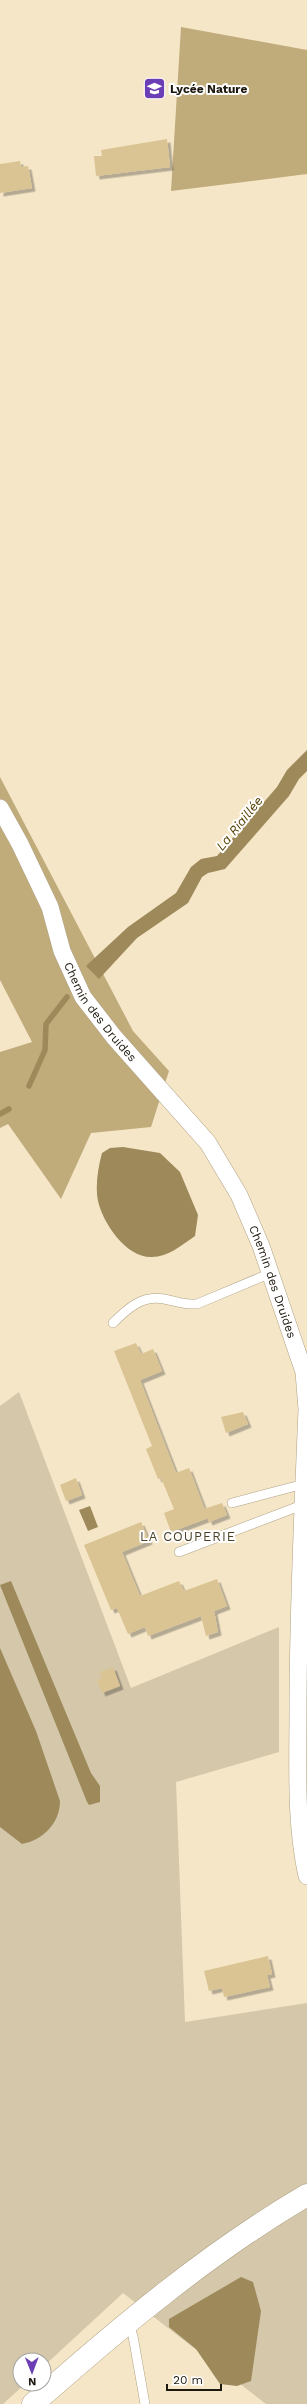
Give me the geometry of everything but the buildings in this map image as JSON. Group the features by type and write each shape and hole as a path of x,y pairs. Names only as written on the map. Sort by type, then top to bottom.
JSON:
{"street":[{"name":"Chemin des Druides","path":"0,808 50,908 62,951 83,997 114,1037 208,1143 239,1195 271,1273 304,1372 306,1409 304,1484 305,1504 298,1672 298,1794 301,1851 307,1876"},
{"path":"33,2404 128,2322 198,2268 307,2195"}],"lane":[{"path":"114,1323 131,1305 149,1298 163,1299 185,1305 197,1304 271,1273"},
{"path":"232,1503 304,1484"},
{"path":"179,1552 305,1504"},
{"path":"128,2322 133,2336 145,2404"}],"shaded area":[{"path":"181,27 307,50 307,174 171,191"},
{"path":"307,750 307,771 299,779 289,796 225,869 208,873 202,877 188,903 137,938 99,979 86,966 128,927 176,893 191,867 201,859 217,856 277,787 287,770"},
{"path":"0,777 133,1031 169,1071 151,1127 91,1133 61,1199 8,1124 0,1128 0,1052 32,1042 0,980"},
{"path":"123,1147 160,1153 180,1172 198,1215 195,1236 169,1253 152,1257 142,1256 133,1252 117,1238 110,1229 101,1210 97,1195 97,1183 102,1153 110,1148"},
{"path":"19,1392 131,1688 279,1627 279,1752 176,1782 185,2022 307,2003 307,2404 266,2404 123,2293 52,2359 52,2352 12,2352 12,2392 16,2392 3,2404 0,2404 0,1406"},
{"path":"90,1506 98,1527 88,1531 79,1510"},
{"path":"11,1581 91,1773 100,1786 100,1802 89,1805 87,1802 0,1585"},
{"path":"0,1648 36,1731 60,1801 57,1816 49,1829 37,1839 22,1844 0,1827"},
{"path":"241,2277 253,2282 261,2311 251,2381 237,2386 220,2384 196,2349 169,2327 169,2319"}],"waterway":[{"name":"La Riaillée","path":"29,1086 45,1050 46,1024 67,997"},
{"name":"La Riaillée","path":"0,1114 9,1109"}],"place":[{"name":"Lycée Nature","path":"154,89"}],"district":[{"name":"LA COUPERIE","path":"188,1536"}]}
